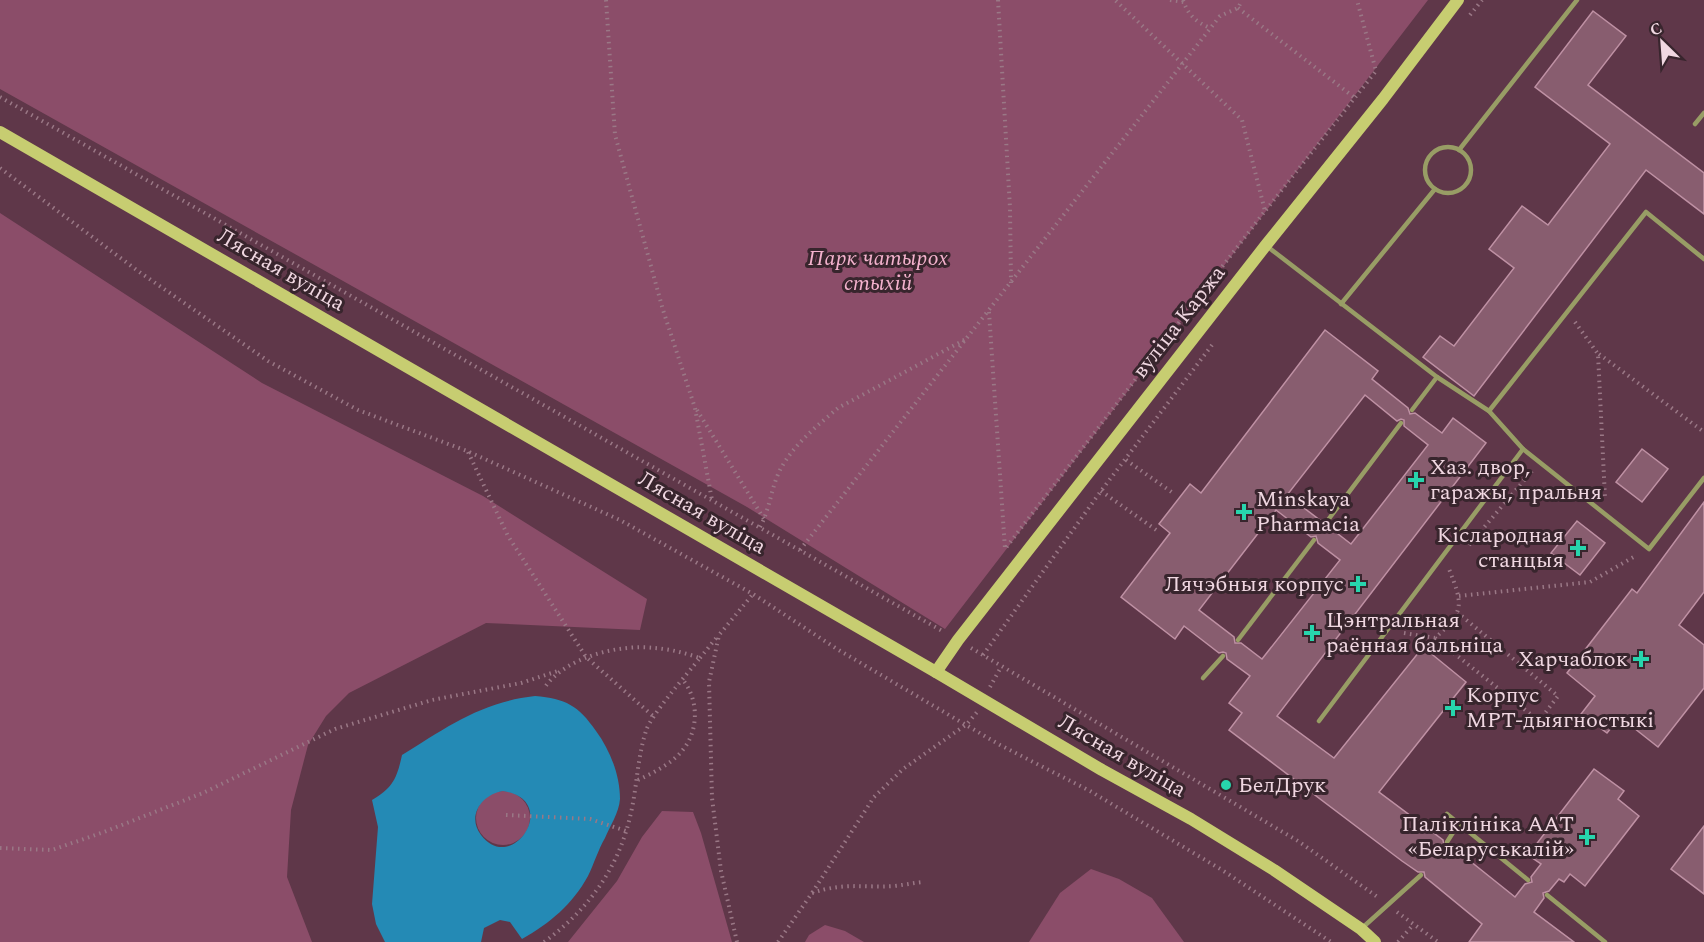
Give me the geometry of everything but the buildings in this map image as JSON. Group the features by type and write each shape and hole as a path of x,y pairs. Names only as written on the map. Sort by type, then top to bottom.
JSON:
{"main road":[{"name":"вуліца Каржа","path":"936,672 958,640 1266,245 1383,99 1458,0"},
{"name":"Лясная вуліца","path":"0,132 936,672 1102,771 1209,830 1274,870 1361,929 1375,942"}],"lane":[{"path":"1459,150 1577,0"},
{"path":"1695,124 1704,113"},
{"path":"1452,147 1459,150 1469,160 1471,168 1468,182 1463,187 1449,193 1435,189 1426,177 1426,162 1437,150 1452,147"},
{"path":"1341,304 1435,189"},
{"path":"1489,411 1646,212 1704,259"},
{"path":"1266,245 1437,377 1489,411 1523,449 1648,549 1704,478"},
{"path":"1412,410 1437,377"},
{"path":"1325,524 1401,423"},
{"path":"1319,722 1523,449"},
{"path":"1238,640 1314,540"},
{"path":"1203,678 1224,656"},
{"path":"1447,814 1528,880"},
{"path":"1447,842 1459,823"},
{"path":"1361,929 1421,874"},
{"path":"1547,895 1605,942"}],"path":[{"path":"606,0 615,135 663,310 695,408 712,500"},
{"path":"998,0 1010,208 1011,284"},
{"path":"1114,0 1242,120 1266,211"},
{"path":"1170,0 1183,1 1189,14 1198,24 1210,28"},
{"path":"800,550 1210,28 1220,16 1238,8 1242,0"},
{"path":"989,312 1005,549 1376,71 1357,0"},
{"path":"1468,18 1482,0"},
{"path":"1238,8 1355,98"},
{"path":"0,97 945,632"},
{"path":"0,168 138,271 268,361 358,410 467,452 620,520 753,594 837,649 1000,745 1090,791 1222,870 1331,942"},
{"path":"1567,312 1598,354 1704,432"},
{"path":"760,527 781,469 800,443 824,420 838,408 969,337"},
{"path":"1216,340 1101,491 983,655 1298,841 1438,942"},
{"path":"1598,354 1605,514"},
{"path":"695,408 764,520"},
{"path":"467,452 508,536 586,657 654,717"},
{"path":"1126,460 1173,493"},
{"path":"1464,551 1540,462"},
{"path":"1101,491 1159,532"},
{"path":"1459,596 1590,582 1648,549"},
{"path":"1435,638 1458,613 1459,596 1449,569 1457,560"},
{"path":"544,942 579,912 609,874 620,853 637,781 646,729 718,635 753,594"},
{"path":"1404,633 1435,638 1539,721 1558,696 1458,613"},
{"path":"718,635 709,682 712,798 721,871 737,942"},
{"path":"0,848 52,850 203,793 335,729 432,700 521,683 561,670 586,657 619,650 651,647 700,658"},
{"path":"992,682 1001,667"},
{"path":"545,687 561,670"},
{"path":"637,781 661,768 682,752 692,733 694,705 690,691 683,680"},
{"path":"777,942 812,893 874,796 903,769 967,724 976,712"},
{"path":"506,815 590,819 626,831"},
{"path":"812,893 851,885 893,886 923,882"},
{"path":"1398,942 1413,925"},
{"path":"1318,942 1326,938"}],"green space":[{"name":"Парк чатырох стыхій","path":"0,0 1428,0 945,629 747,507 0,89"},
{"path":"0,213 262,383 483,496 647,599 640,630 486,623 349,693 326,716 308,745 291,810 287,877 312,942 0,942"},
{"path":"498,791 508,791 518,795 526,803 530,818 526,833 518,841 508,845 498,845 488,841 480,833 476,823 476,813 480,803 488,795"},
{"path":"662,811 693,812 732,942 568,942 617,881 642,837"},
{"path":"1091,869 1119,879 1152,898 1184,942 1029,942 1060,893"},
{"path":"825,925 845,931 864,942 805,942 809,935"}],"water":[{"path":"535,696 555,699 577,709 601,738 610,755 616,772 620,799 614,819 588,876 575,896 560,912 522,939 510,922 500,920 484,928 481,942 385,942 376,924 372,904 378,827 372,800 393,782 402,755 465,717 516,699","holes":["503,791 520,797 529,807 530,820 526,832 506,847 493,845 481,835 477,827 475,820 479,807 489,796"]}],"place":[{"name":"Хаз. двор, гаражы, пральня","path":"1416,480"},
{"name":"Minskaya Pharmacia","path":"1244,512"},
{"name":"Кіслародная станцыя","path":"1578,548"},
{"name":"Лячэбныя корпус","path":"1358,584"},
{"name":"Цэнтральная раённая бальніца","path":"1312,633"},
{"name":"Харчаблок","path":"1641,659"},
{"name":"Корпус МРТ-дыягностыкі","path":"1453,708"},
{"name":"БелДрук","path":"1226,785"},
{"name":"Паліклініка ААТ «Беларуськалій»","path":"1587,837"}]}
